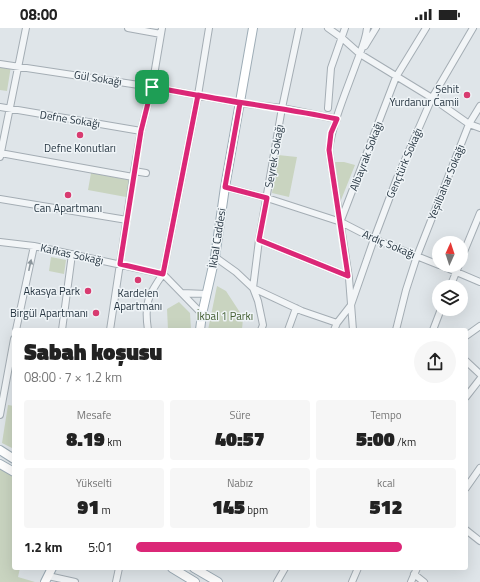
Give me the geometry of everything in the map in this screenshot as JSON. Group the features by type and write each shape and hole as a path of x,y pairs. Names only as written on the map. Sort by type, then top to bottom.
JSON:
{"main road":[{"name":"İkbal Caddesi","path":"200,328 215,257 225,187 253,28"},
{"path":"0,450 12,458"},
{"path":"0,464 12,471"},
{"path":"175,570 195,582"},
{"path":"200,570 218,582"}],"street":[{"path":"26,28 0,154 133,174 146,173"},
{"path":"110,328 133,174 141,131 152,87 162,31 128,28"},
{"path":"148,328 146,315 147,305 151,290 163,274 198,95 209,28"},
{"name":"Seyrek Sokağı","path":"262,328 263,325 258,301 253,288 259,240 282,108 299,28"},
{"path":"328,28 360,54 432,98 470,124 480,128"},
{"path":"328,108 331,68 344,28"},
{"path":"353,328 341,222 329,150 331,133 360,54 367,28"},
{"path":"360,54 376,28"},
{"name":"Albayrak Sokağı","path":"341,222 396,77 426,28"},
{"name":"Gençtürk Sokağı","path":"351,305 374,239 432,98 472,28"},
{"name":"Gül Sokağı","path":"0,64 152,87 240,103 282,108 337,119"},
{"name":"Yeşilbahar Sokağı","path":"396,328 406,290 417,256 470,124 480,106"},
{"name":"Defne Sokağı","path":"0,107 141,131"},
{"name":"Ardıç Sokağı","path":"225,187 267,198 341,222 374,239 432,262"},
{"path":"0,199 127,220"},
{"path":"468,242 480,213"},
{"path":"259,240 348,276"},
{"name":"Kafkas Sokağı","path":"0,242 34,246 163,274"},
{"path":"16,328 34,246"},
{"path":"62,328 72,254"},
{"path":"215,257 236,272 253,288 296,308 337,323"},
{"path":"453,280 456,272"},
{"name":"Ardıç Sokağı","path":"456,272 480,282"},
{"path":"163,274 202,314"},
{"path":"182,293 207,294"},
{"path":"335,328 351,305"},
{"path":"289,328 296,308"},
{"path":"434,328 438,316"},
{"path":"468,335 480,326"},
{"path":"0,415 12,352"},
{"path":"468,363 480,374"},
{"path":"468,394 480,379"},
{"path":"468,485 480,468"},
{"path":"468,532 480,541"},
{"path":"116,582 119,570"},
{"path":"278,582 284,570"},
{"path":"352,582 357,570"},
{"path":"411,582 416,571 424,582"},
{"path":"48,575 75,582"}],"green space":[{"path":"0,65 11,66 7,91 0,90"},
{"path":"278,155 297,157 289,197 272,193"},
{"path":"335,162 344,162 355,165 341,200"},
{"path":"91,173 129,180 126,197 88,190"},
{"path":"51,257 66,260 64,274 49,271"},
{"name":"İkbal 1 Parkı","path":"217,286 226,291 243,317 242,328 208,328"},
{"path":"179,302 190,313 191,328 168,328 167,309"},
{"path":"8,405 12,406 12,448 2,443"},
{"path":"0,465 12,474 12,570 20,570 18,577 35,582 0,582"}],"place":[{"name":"Şehit Yurdanur Camii","path":"467,95"},
{"name":"Defne Konutları","path":"80,135"},
{"name":"Can Apartmanı","path":"68,195"},
{"name":"Kardelen Apartmanı","path":"138,280"},
{"name":"Akasya Park","path":"88,291"},
{"name":"Birgül Apartmanı","path":"96,313"}],"route":[{"path":"152,87 141,131 120,264 163,274 198,95 240,103 282,108 337,119 331,133 329,150 348,276 259,240 267,198 225,187 240,103 198,95 152,87"}]}
